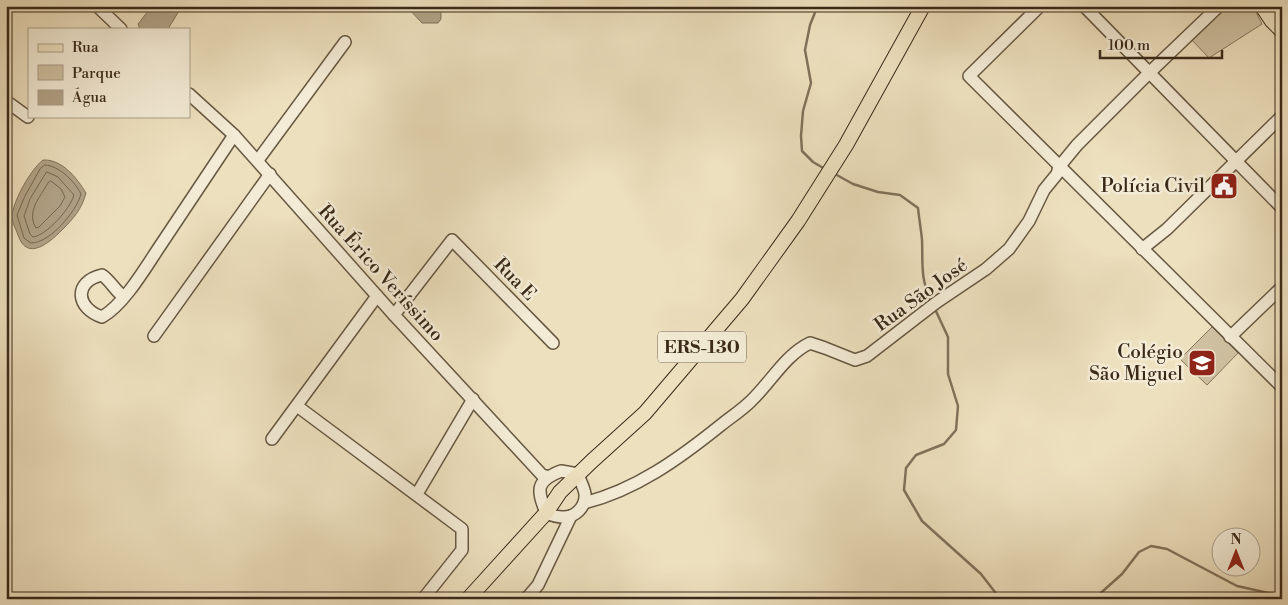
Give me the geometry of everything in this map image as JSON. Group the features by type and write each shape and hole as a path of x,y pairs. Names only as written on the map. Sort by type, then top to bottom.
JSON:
{"main road":[{"name":"ERS-130","path":"468,599 546,514 560,492 645,413 667,389 742,299 808,204 846,145 923,6"},
{"path":"1262,6 1272,21 1282,31"}],"street":[{"path":"97,6 119,28"},
{"path":"1040,6 969,76 1282,388"},
{"path":"1084,6 1282,208"},
{"name":"Rua São José","path":"584,503 606,498 629,487 661,469 698,444 751,401 798,349 810,343 855,360 867,356 937,302 986,269 1009,250 1029,221 1044,190 1057,174 1059,167 1077,145 1219,6"},
{"path":"258,160 345,42"},
{"name":"Rua Érico Veríssimo","path":"190,95 258,160 394,315 542,475 546,476"},
{"path":"6,101 28,117"},
{"path":"1142,249 1167,229 1282,116"},
{"path":"124,297 234,135"},
{"path":"154,336 270,174"},
{"name":"Rua E","path":"394,315 452,240 553,343"},
{"path":"1230,337 1282,287"},
{"path":"272,439 377,296"},
{"path":"417,494 472,399"},
{"path":"297,406 462,528 462,550 423,599"},
{"path":"561,471 578,474 585,495 584,503 579,511 572,516 564,518 546,514 540,498 540,486 546,476 561,471"},
{"path":"526,599 538,585 572,516"}],"green space":[{"path":"1225,6 1253,6 1262,24 1209,58 1190,38"},
{"path":"1212,327 1238,353 1207,385 1180,359"}],"water":[{"path":"152,6 182,6 169,28 140,28 138,24"},
{"path":"406,6 435,6 441,12 441,19 438,23 422,23"},
{"path":"43,160 63,166 78,181 86,193 80,209 66,226 45,244 39,248 32,249 22,243 13,224 12,216 23,186 33,170"}],"waterway":[{"path":"816,6 805,50 811,83 803,111 801,136 802,151 813,162 825,169"},
{"path":"835,174 853,184 878,192 900,195 918,208 924,278 931,301"},
{"path":"935,309 948,337 948,374 958,406 956,430 944,444 916,455 906,468 904,490 922,521 981,574 1002,599"},
{"path":"1094,599 1122,574 1139,552 1151,546 1167,549 1237,586 1282,596"}],"place":[{"name":"Polícia Civil","path":"1224,186"},
{"name":"Colégio São Miguel","path":"1202,363"}]}
